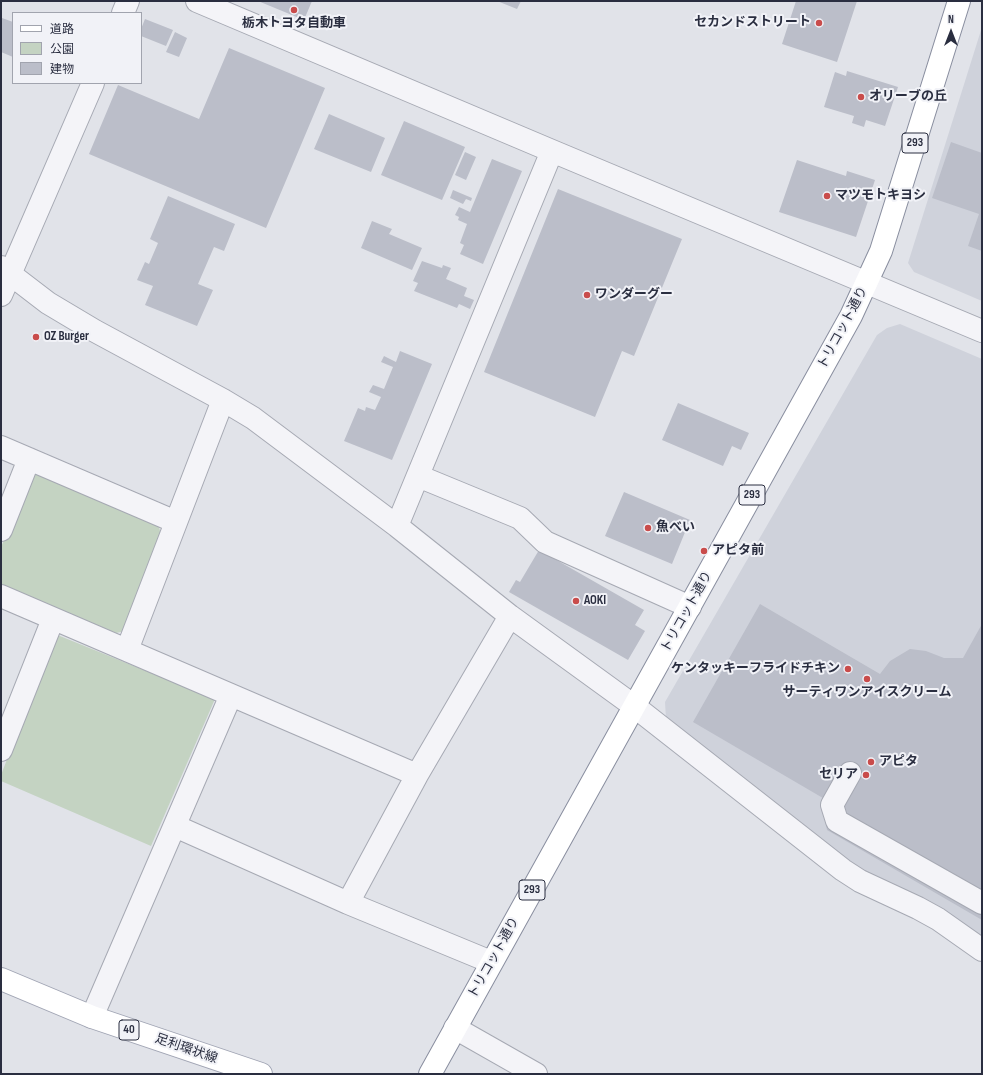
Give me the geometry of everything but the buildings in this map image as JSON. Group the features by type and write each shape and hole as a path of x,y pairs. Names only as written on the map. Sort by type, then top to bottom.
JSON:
{"main road":[{"name":"トリコット通り","path":"430,1074 851,316 881,251 959,1"},
{"name":"足利環状線","path":"1,979 92,1017 250,1072"}],"street":[{"path":"123,12 128,1"},
{"path":"197,1 982,330"},
{"path":"1,295 6,270 93,84"},
{"path":"397,526 552,151"},
{"path":"6,270 48,303 95,331 223,400 253,418 397,526 510,616 634,706 843,870 860,881 938,919 982,950"},
{"path":"127,650 223,400"},
{"path":"1,447 176,522"},
{"path":"1,530 29,459"},
{"path":"418,476 520,518 545,542 690,607"},
{"path":"1,596 417,775"},
{"path":"348,903 417,775 510,616"},
{"path":"1,750 53,619"},
{"path":"92,1017 231,695"},
{"path":"850,773 832,805 837,821 982,903"},
{"path":"175,826 348,903 492,962"},
{"path":"455,1028 536,1074"}],"shaded area":[{"path":"982,27 982,301 914,272 908,263"},
{"path":"900,324 982,359 982,939 843,858 666,719 665,702 877,335 887,328"}],"green space":[{"path":"33,473 157,521 161,534 125,631 116,633 1,585 1,547"},
{"path":"55,634 215,699 151,846 1,781 1,775"}],"place":[{"name":"栃木トヨタ自動車","path":"294,10"},
{"name":"セカンドストリート","path":"819,23"},
{"name":"オリーブの丘","path":"861,97"},
{"name":"マツモトキヨシ","path":"827,196"},
{"name":"ワンダーグー","path":"587,295"},
{"name":"OZ Burger","path":"36,337"},
{"name":"魚べい","path":"648,528"},
{"name":"アピタ前","path":"704,551"},
{"name":"AOKI","path":"576,601"},
{"name":"ケンタッキーフライドチキン","path":"848,669"},
{"name":"サーティワンアイスクリーム","path":"867,679"},
{"name":"アピタ","path":"871,762"},
{"name":"セリア","path":"866,775"}]}
